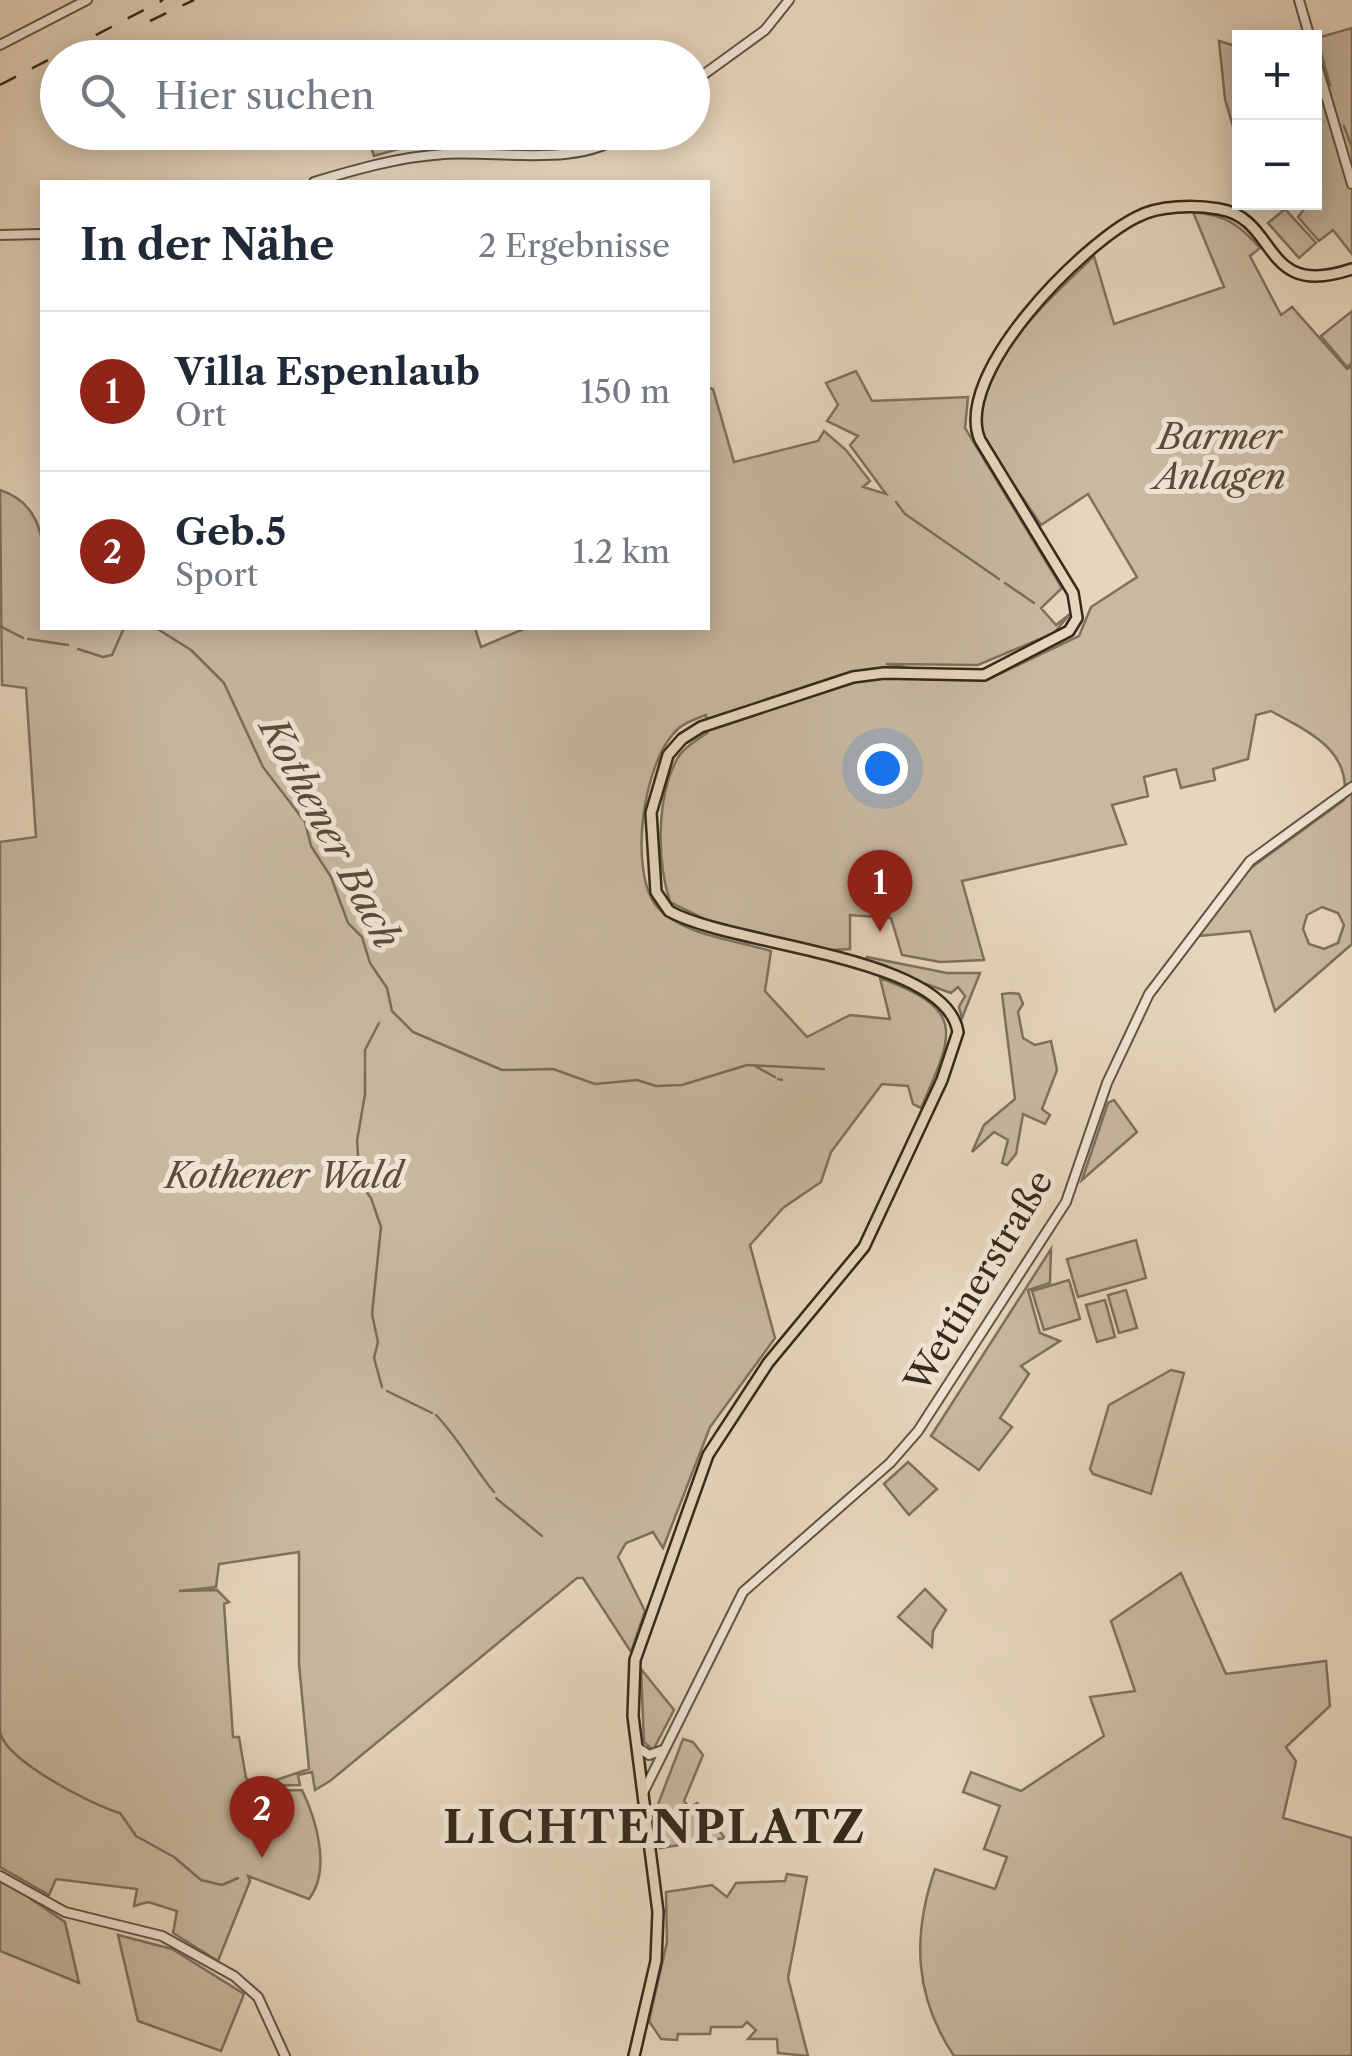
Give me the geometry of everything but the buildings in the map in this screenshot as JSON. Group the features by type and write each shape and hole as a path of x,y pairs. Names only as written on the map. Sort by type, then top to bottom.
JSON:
{"main road":[{"path":"634,2056 656,1962 658,1924 632,1687 635,1662 708,1454 768,1362 864,1247 942,1080 958,1032 946,1006 906,980 669,911 656,892 651,853 651,813 668,755 701,727 816,686 884,673 984,676 1069,631 1077,618 1072,593 980,440 974,412 991,366 1027,316 1126,223 1158,210 1219,209 1236,215 1299,274 1324,278 1352,269"}],"street":[{"path":"0,45 88,0"},
{"path":"710,70 764,30 789,0"},
{"path":"1299,0 1308,30"},
{"path":"1322,82 1352,184"},
{"path":"321,180 385,161 444,154 575,150"},
{"path":"0,235 40,234"},
{"name":"Wettinerstraße","path":"643,1793 743,1592 890,1463 918,1431 1060,1214 1107,1083 1149,994 1250,861 1349,789"},
{"path":"638,1747 649,1755 667,1747"},
{"path":"0,1876 65,1912 153,1932 234,1976 258,1998 285,2056"}],"green space":[{"path":"1352,28 1352,254 1333,230 1319,241 1298,217 1304,210 1322,210 1322,82 1330,85 1322,56 1322,37"},
{"path":"1219,41 1232,45 1232,123 1225,99"},
{"path":"372,150 395,150 374,156"},
{"path":"1286,210 1316,243 1299,258 1268,223"},
{"path":"1193,212 1223,218 1245,233 1260,248 1250,256 1281,315 1292,307 1347,369 1352,366 1352,944 1275,1011 1250,931 1199,936 1244,873 1344,800 1345,782 1334,755 1312,735 1271,711 1256,715 1248,759 1213,769 1215,780 1181,788 1176,769 1144,777 1148,796 1112,805 1126,844 962,881 984,960 940,962 902,955 891,918 850,915 850,949 830,950 707,920 670,902 661,849 665,792 680,755 707,733 706,715 682,726 666,743 656,764 643,816 643,869 658,908 696,931 771,951 765,991 807,1037 850,1015 890,1019 880,978 928,1001 946,1026 941,1060 921,1108 913,1104 908,1086 882,1084 831,1152 821,1182 783,1208 750,1245 775,1338 710,1427 663,1548 653,1532 626,1543 618,1557 645,1611 631,1652 583,1578 577,1578 330,1781 315,1790 312,1772 298,1775 300,1785 258,1786 309,1769 299,1664 299,1552 219,1564 216,1587 179,1591 217,1590 229,1602 224,1604 233,1737 239,1737 246,1778 257,1791 302,1790 317,1831 320,1860 316,1888 309,1899 248,1876 250,1881 218,1961 173,1933 177,1911 148,1902 134,1906 137,1889 56,1879 49,1895 0,1867 0,842 36,837 26,688 2,685 0,490 18,499 39,528 40,630 476,630 481,647 521,630 710,630 710,388 734,462 818,441 824,431 846,450 870,481 863,487 886,494 850,445 858,436 827,421 838,405 826,383 856,371 872,401 968,397 965,428 1062,588 1041,608 1056,625 1070,614 1054,633 978,665 886,664 985,681 1079,636 1091,607 1137,577 1088,494 1041,525 984,440 980,415 986,390 1015,339 1094,256 1114,324 1224,287","holes":["1322,907 1338,913 1344,925 1338,943 1324,949 1309,944 1303,929 1307,915"]},
{"path":"1352,311 1352,363 1347,367 1321,336"},
{"path":"867,957 947,973 980,973 962,1018 959,1007 965,996 958,987 951,993 865,962"},
{"path":"1002,994 1019,994 1023,1004 1018,1012 1023,1038 1035,1045 1051,1041 1057,1070 1042,1109 1050,1115 1045,1124 1023,1114 1016,1154 1007,1165 1002,1163 1008,1140 994,1132 972,1152 984,1125 1015,1099"},
{"path":"1114,1100 1137,1132 1082,1180 1108,1103"},
{"path":"1136,1240 1146,1278 1078,1297 1067,1259"},
{"path":"1051,1249 1050,1283 1028,1290 1040,1333 1060,1341 1021,1366 1029,1374 1000,1418 1012,1427 979,1470 931,1436"},
{"path":"1069,1280 1080,1319 1044,1330 1032,1291"},
{"path":"1126,1290 1137,1328 1119,1333 1108,1295"},
{"path":"1105,1300 1115,1337 1097,1342 1086,1305"},
{"path":"1171,1370 1184,1373 1151,1494 1093,1474 1090,1469 1109,1405"},
{"path":"908,1462 937,1489 909,1515 884,1484"},
{"path":"1181,1573 1226,1674 1326,1661 1330,1706 1286,1747 1296,1761 1283,1818 1352,1838 1352,2056 954,2056 924,1988 920,1942 928,1894 935,1869 995,1889 1007,1857 984,1849 1000,1806 963,1792 971,1772 1021,1791 1104,1736 1090,1697 1135,1691 1111,1621"},
{"path":"925,1589 946,1610 933,1631 932,1647 898,1617"},
{"path":"641,1669 674,1710 653,1750 644,1742"},
{"path":"683,1739 693,1742 703,1755 684,1801 690,1808 697,1803 725,1838 660,1848 657,1807"},
{"path":"787,1874 807,1877 788,1978 808,2056 778,2053 777,2039 748,2039 756,2030 747,2022 742,2027 711,2027 710,2034 678,2034 677,2040 661,2039 649,2021 667,1942 666,1892 712,1885 727,1897 736,1883 785,1881"},
{"path":"0,1878 65,1922 79,1983 0,1951"},
{"path":"118,1935 172,1949 244,1994 221,2051 138,2021"}],"waterway":[{"path":"1344,126 1352,148"},
{"path":"896,502 905,514 999,579"},
{"path":"1005,583 1034,603"},
{"path":"0,626 23,638"},
{"path":"78,649 103,657 112,655 123,630"},
{"name":"Kothener Bach","path":"159,630 191,650 224,683 263,767 305,822 311,846 331,877 348,923 362,937 370,963 387,988 392,1011 413,1032 502,1070 553,1069 595,1084 637,1080 656,1086 682,1085 747,1065 824,1069"},
{"path":"28,639 68,645"},
{"path":"379,1023 365,1050 365,1094 357,1141 360,1183 371,1198 381,1227 372,1314 378,1342 374,1358 382,1387"},
{"path":"755,1066 775,1077"},
{"path":"778,1079 782,1080"},
{"path":"387,1391 432,1413"},
{"path":"436,1415 494,1492"},
{"path":"496,1498 542,1536"},
{"path":"0,1732 17,1756 33,1768 71,1792 120,1813 136,1836 174,1857 201,1880 222,1885 238,1878"}],"railway":[{"path":"86,40 163,0"},
{"path":"150,21 194,0"},
{"path":"0,85 40,64"}],"place":[{"name":"Villa Espenlaub","path":"880,932"},
{"name":"Geb.5","path":"262,1858"}],"district":[{"name":"LICHTENPLATZ","path":"655,1827"}],"park label":[{"name":"Barmer Anlagen","path":"1220,457"},
{"name":"Kothener Wald","path":"284,1176"}]}
